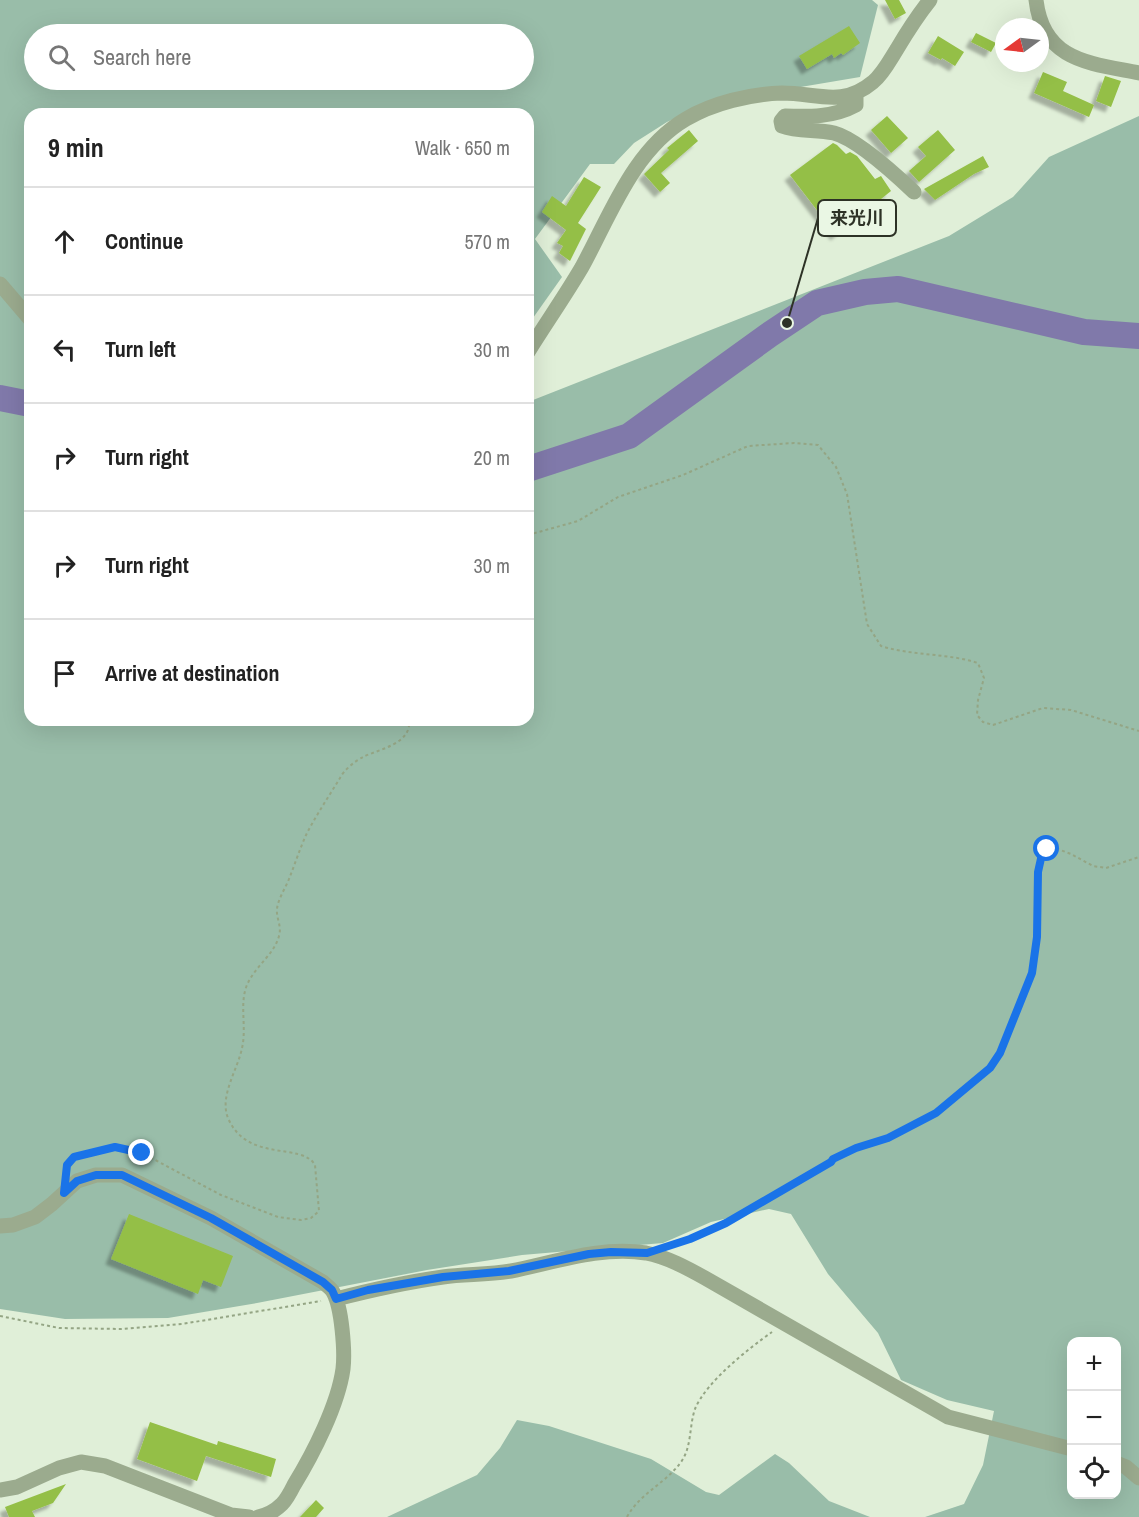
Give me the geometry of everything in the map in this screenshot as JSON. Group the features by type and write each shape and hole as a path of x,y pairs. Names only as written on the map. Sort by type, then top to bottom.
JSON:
{"street":[{"path":"534,342 581,268 641,159 685,120 716,106 761,95 782,93 831,99 856,93 874,81 930,0"},
{"path":"1036,0 1042,30 1058,48 1069,56 1098,65 1139,73"},
{"path":"856,93 856,105 845,111 831,116 785,116 781,121 782,126 792,130 807,129 845,137 896,175 914,192"},
{"path":"0,284 24,312"},
{"path":"0,1226 13,1225 35,1217 77,1181 96,1175 122,1175 211,1218 323,1282 332,1290 342,1330 343,1370 333,1402 322,1431 284,1503 268,1514 258,1517"},
{"path":"336,1299 368,1290 443,1277 509,1271 589,1254 647,1253 675,1262 705,1278 948,1417 1067,1448"},
{"path":"0,1490 17,1487 59,1468 81,1462 105,1466 231,1515 249,1517"},
{"path":"1121,1465 1139,1478"}],"path":[{"path":"534,533 578,521 618,497 683,475 748,446 795,443 818,445 836,467 847,494 867,624 881,646 902,653 965,659 978,663 984,678 978,700 977,715 983,722 993,725 1043,708 1071,710 1139,731"},
{"path":"64,1193 67,1165 74,1157 115,1147 142,1153 221,1195 278,1217 301,1220 311,1218 319,1211 315,1165 312,1158 300,1154 267,1150 253,1144 236,1130 227,1116 230,1085 245,1030 243,1000 247,983 272,952 278,939 280,933 276,910 308,832 343,773 363,757 385,749 404,737 409,726"},
{"path":"647,1253 690,1239 726,1223 833,1159 856,1148 888,1138 936,1113 983,1076 1000,1053 1032,973 1037,937 1038,872 1042,854 1047,849 1055,848 1093,866 1106,868 1139,857"},
{"path":"0,1316 59,1328 121,1329 182,1324 336,1299"},
{"path":"627,1517 643,1495 667,1479 683,1460 696,1409 716,1380 756,1343"}],"green space":[{"path":"0,0 872,0 878,5 860,77 711,102 667,122 634,143 614,164 590,164 535,239 562,277 534,317 534,108 24,108 24,726 534,726 534,400 949,236 1013,197 1049,157 1139,116 1139,1517 925,1517 964,1504 983,1465 994,1411 947,1400 901,1380 878,1333 828,1274 791,1214 769,1209 711,1222 663,1243 522,1255 427,1270 168,1318 65,1319 0,1309"},
{"path":"517,1420 549,1426 651,1459 706,1492 719,1495 775,1454 789,1463 829,1501 870,1517 387,1517 477,1475 500,1448"}],"building":[{"path":"885,0 899,0 906,13 895,19"},
{"path":"849,26 860,43 843,55 841,53 834,58 832,54 807,69 799,56"},
{"path":"976,33 995,42 995,45 991,52 971,42"},
{"path":"938,36 964,52 955,66 928,53"},
{"path":"1043,72 1067,82 1063,91 1094,105 1089,117 1034,93"},
{"path":"1105,76 1121,81 1111,107 1096,101"},
{"path":"887,116 908,138 891,153 871,130"},
{"path":"689,130 698,141 661,173 670,183 660,192 644,174 669,150 667,148"},
{"path":"938,130 955,150 919,182 909,171 926,156 918,147"},
{"path":"833,143 846,154 850,152 857,156 875,179 881,176 891,191 836,235 790,175"},
{"path":"983,156 989,167 974,174 935,200 924,189"},
{"path":"584,177 601,187 578,223 586,229 570,261 559,253 563,246 557,243 566,230 542,212 552,196 566,206"},
{"path":"129,1214 233,1256 221,1287 203,1280 198,1294 111,1259"},
{"path":"150,1422 217,1445 218,1441 276,1459 271,1477 206,1456 197,1481 137,1459"},
{"path":"66,1484 53,1503 32,1511 35,1517 9,1517 5,1507"},
{"path":"316,1500 324,1508 316,1517 300,1517"}],"waterway":[{"path":"534,467 629,436 817,303 865,292 898,289 1084,332 1139,336"},
{"path":"0,398 24,403"}],"place":[{"name":"来光川","path":"787,323"}],"route":[{"path":"142,1153 115,1147 74,1157 67,1165 64,1193 77,1181 96,1175 122,1175 211,1218 323,1282 332,1290 336,1299 368,1290 443,1277 509,1271 589,1254 647,1253 690,1239 726,1223 833,1159 856,1148 888,1138 936,1113 983,1076 1000,1053 1032,973 1037,937 1038,872 1042,854 1047,849"}]}
